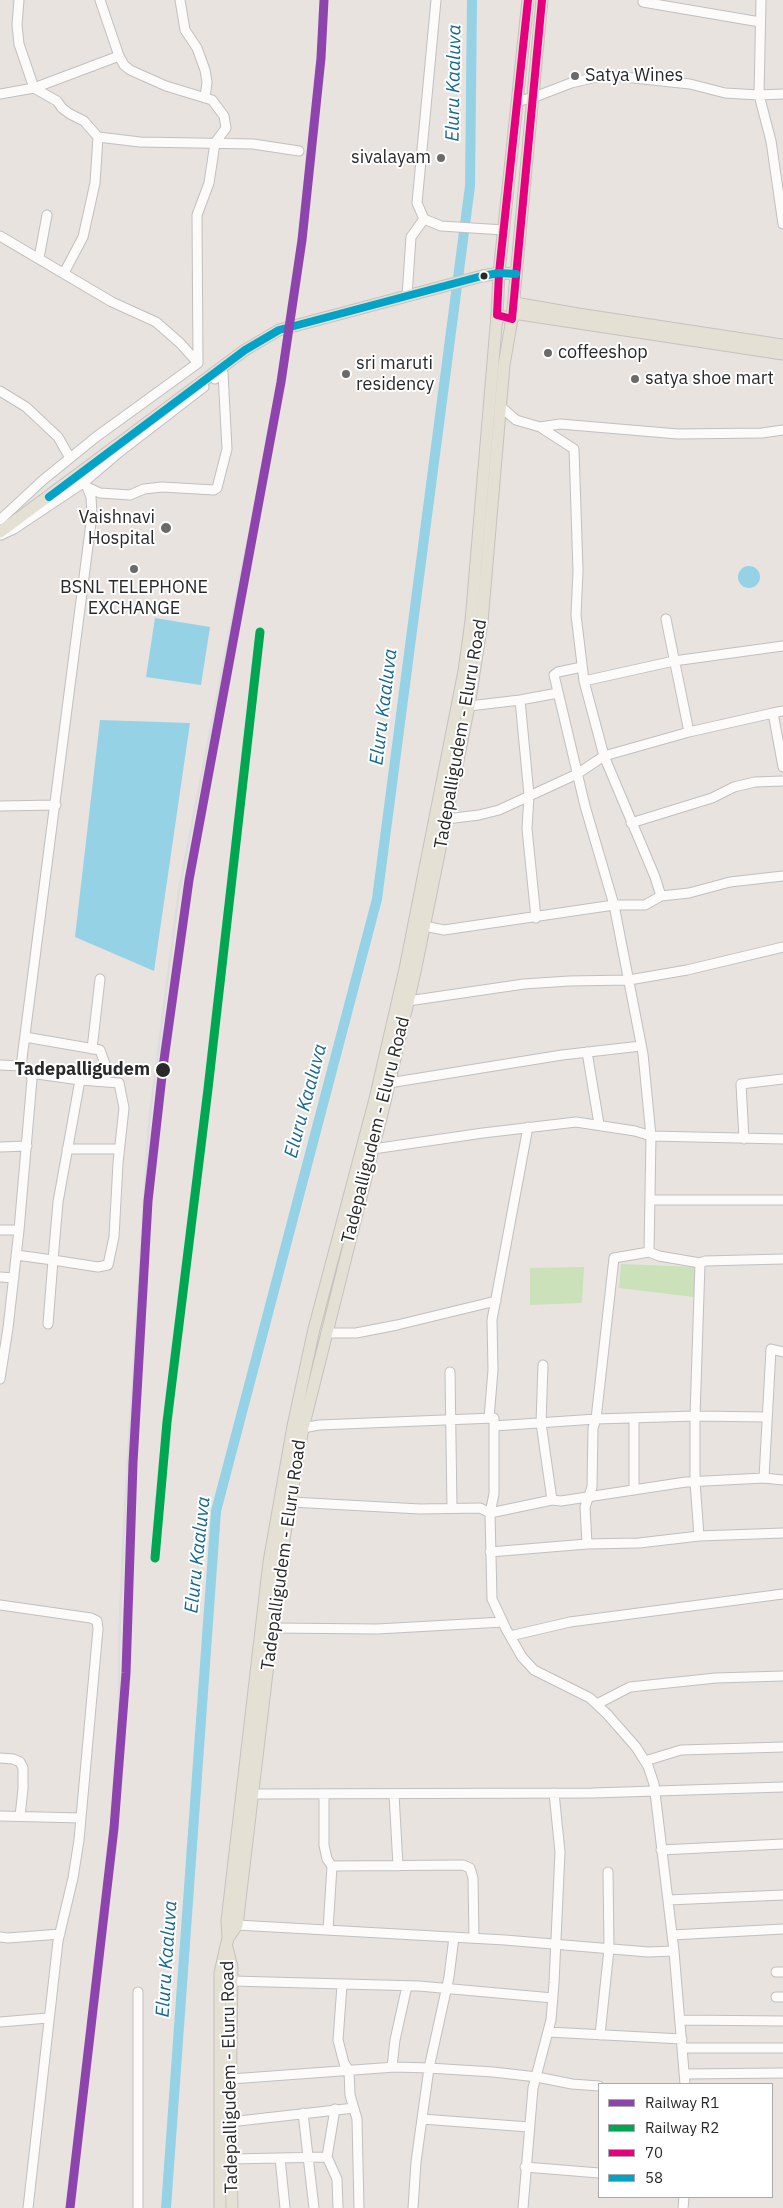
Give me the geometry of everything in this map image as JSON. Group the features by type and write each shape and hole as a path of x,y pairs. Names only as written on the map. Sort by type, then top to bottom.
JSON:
{"main road":[{"name":"Tadepalligudem - Eluru Road","path":"220,2208 220,1973 226,1947 227,1921 269,1562 293,1426 314,1329 375,1100 446,819 469,706 467,684 471,621 499,273 528,0"},
{"name":"Tadepalligudem - Eluru Road","path":"232,2208 230,2122 232,1967 226,1947 237,1925 280,1563 303,1428 408,1001 419,925 467,684 482,622 500,406 513,311 542,0"},
{"path":"2,528 190,390 252,346 279,330 482,276 499,273 516,274"},
{"path":"513,311 783,354"},
{"path":"497,315 513,311 578,314 783,344"}],"street":[{"path":"20,0 19,44 34,88 57,101 70,114 84,121 98,137 140,142 253,144 299,151"},
{"path":"100,0 118,56 130,70 166,86 212,100 224,116 226,128 215,143 209,183 197,215 198,363"},
{"path":"180,0 184,30 197,48 205,70 207,82 205,98"},
{"path":"436,0 417,203 424,219 441,226 504,230"},
{"path":"761,0 759,95 771,141 783,224"},
{"path":"643,2 760,22"},
{"path":"0,94 34,88 118,56"},
{"path":"518,101 532,98 571,82 604,75 643,77 690,84 725,93 783,94"},
{"path":"64,273 83,237 95,184 98,137"},
{"path":"39,258 47,215"},
{"path":"407,296 411,238 424,219"},
{"path":"0,236 112,302 156,322 198,363"},
{"path":"2,528 30,491 70,458 198,363"},
{"path":"2,528 14,529 85,485 117,454 223,373 227,449 217,488 214,490 162,487 144,489 130,494 100,493 85,485"},
{"path":"0,391 26,408 58,437 70,458"},
{"path":"500,406 516,420 540,427 574,449 578,571 576,615 584,681 604,756 631,823 656,877 661,896"},
{"path":"540,427 560,424 678,434 719,435 762,434 783,430"},
{"path":"21,1066 92,515 91,498 85,485"},
{"path":"666,619 689,732"},
{"path":"584,681 674,661 783,646"},
{"path":"582,667 558,672 554,675 577,774 614,905 641,1046 650,1136 651,1200 649,1205 649,1252"},
{"path":"469,706 520,700 558,692"},
{"path":"520,700 529,795 527,829 536,918"},
{"path":"446,819 479,816 499,810 577,774 604,756 689,732 783,711"},
{"path":"773,713 783,767"},
{"path":"631,823 712,798 734,786 783,780"},
{"path":"0,806 56,805"},
{"path":"419,925 444,930 536,918 614,905 645,905 661,896 689,893 730,882 783,876"},
{"path":"408,1001 524,984 629,980 687,970 783,947"},
{"path":"92,1049 100,979"},
{"path":"25,1037 100,1050 106,1067 106,1082"},
{"path":"389,1082 587,1052 641,1046"},
{"path":"587,1052 599,1124"},
{"path":"0,1065 21,1066 29,1069 32,1079 14,1278 4,1328 0,1379"},
{"path":"16,1256 98,1267 108,1265 114,1237 119,1149 124,1105 119,1083 30,1073"},
{"path":"48,1324 58,1202 80,1080"},
{"path":"744,1139 741,1084 783,1080"},
{"path":"373,1149 576,1122 599,1124 650,1136 783,1139"},
{"path":"528,1127 492,1320 494,1494 490,1513 492,1599 522,1657 534,1670 590,1698 627,1734 648,1766 655,1792 674,1951 685,2083"},
{"path":"0,1147 27,1146"},
{"path":"67,1149 119,1149"},
{"path":"651,1200 783,1200"},
{"path":"0,1230 19,1230"},
{"path":"588,1544 585,1507 592,1487 593,1428 596,1418 614,1258 649,1252 659,1256 700,1263 705,1261 783,1260"},
{"path":"699,1536 695,1482 695,1416 700,1263"},
{"path":"0,1277 14,1278"},
{"path":"326,1333 356,1333 496,1301"},
{"path":"764,1478 771,1349 783,1352"},
{"path":"543,1365 542,1423 552,1500"},
{"path":"450,1372 452,1508"},
{"path":"303,1428 451,1420 542,1423 596,1418 768,1417"},
{"path":"634,1418 634,1490"},
{"path":"291,1502 480,1508 490,1513 552,1500 561,1501 695,1482 764,1478 783,1480"},
{"path":"490,1552 588,1544 640,1543 699,1536 783,1533"},
{"path":"510,1636 570,1622 783,1594"},
{"path":"0,1605 91,1618 97,1621 81,1818 74,1878 60,1934 48,2018 28,2208"},
{"path":"273,1628 377,1629 503,1622"},
{"path":"597,1704 630,1687 716,1678 783,1676"},
{"path":"645,1760 681,1750 783,1747"},
{"path":"0,1758 13,1759 20,1762 23,1768 20,1816"},
{"path":"254,1794 655,1792 783,1787"},
{"path":"523,2208 533,2088 548,2032 553,1998 560,1852 554,1793"},
{"path":"394,1794 398,1866"},
{"path":"324,1795 324,1845 327,1859 332,1866 328,1930"},
{"path":"0,1816 81,1818"},
{"path":"661,1850 783,1844"},
{"path":"332,1866 463,1865 470,1868 473,1878 474,1938"},
{"path":"600,2034 609,1949 608,1872"},
{"path":"668,1900 783,1895"},
{"path":"237,1925 474,1938 648,1952 674,1951"},
{"path":"672,1934 783,1929"},
{"path":"0,1937 60,1934"},
{"path":"413,2208 416,2162 429,2068 447,1988 454,1937"},
{"path":"232,1981 447,1988 553,1998"},
{"path":"342,1985 338,2040 348,2071 350,2095 357,2119 359,2208"},
{"path":"392,2067 395,2040 407,1986"},
{"path":"138,1992 138,2208"},
{"path":"0,2022 48,2018"},
{"path":"680,2020 783,2021"},
{"path":"548,2032 600,2034 682,2043 783,2048"},
{"path":"231,2079 392,2067 537,2076 572,2084 598,2086"},
{"path":"684,2074 783,2073"},
{"path":"230,2122 354,2108"},
{"path":"335,2109 327,2157 336,2179 338,2208"},
{"path":"304,2113 314,2208"},
{"path":"422,2119 529,2127"},
{"path":"231,2159 327,2157"},
{"path":"280,2158 285,2208"},
{"path":"525,2167 598,2174"}],"green space":[{"path":"621,1264 695,1267 694,1297 619,1288"},
{"path":"584,1267 582,1303 530,1305 530,1268"}],"water":[{"path":"749,566 757,569 760,577 757,585 749,588 741,585 738,577 741,569"},
{"path":"155,618 210,627 201,685 146,677"},
{"path":"100,720 190,723 154,971 75,937"}],"waterway":[{"name":"Eluru Kaaluva","path":"166,2208 216,1511 377,899 470,186 472,0"}],"railway":[{"path":"119,1766 119,1643 125,1504 149,1122 179,891 246,548 270,449"}],"rail line":[{"name":"R1","path":"70,2208 114,1828 126,1673 133,1463 148,1201 163,1067 189,880 281,382 302,240 321,58 324,0"},
{"name":"R2","path":"155,1558 167,1422 208,1089 260,632"}],"transit line":[{"name":"70","path":"528,0 499,273 497,315 512,319 542,0"},
{"name":"58","path":"49,497 245,350 279,330 482,276 499,273 516,274"}],"place":[{"name":"Satya Wines","path":"575,76"},
{"name":"sivalayam","path":"441,158"},
{"name":"coffeeshop","path":"548,353"},
{"name":"sri maruti residency","path":"346,374"},
{"name":"satya shoe mart","path":"635,379"},
{"name":"Vaishnavi Hospital","path":"166,528"},
{"name":"BSNL TELEPHONE EXCHANGE","path":"134,569"},
{"name":"Tadepalligudem","path":"163,1070"}]}
